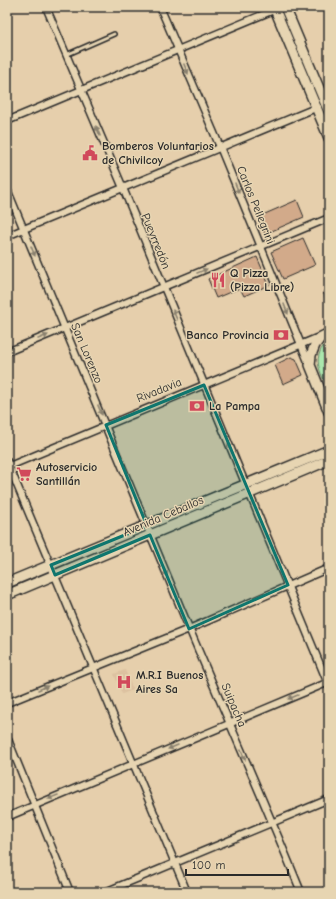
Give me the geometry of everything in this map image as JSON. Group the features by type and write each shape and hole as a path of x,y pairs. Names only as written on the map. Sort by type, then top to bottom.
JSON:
{"main road":[{"path":"285,7 328,106"},
{"path":"277,8 329,138"},
{"name":"Rivadavia","path":"310,365 312,350 325,335"},
{"name":"Carlos Pellegrini","path":"310,365 329,412"},
{"name":"Avenida Ceballos","path":"7,595 55,575 245,485 329,450"},
{"name":"Avenida Ceballos","path":"7,583 51,565 249,494 329,460"}],"street":[{"name":"Pueyrredón","path":"46,7 329,683"},
{"name":"Carlos Pellegrini","path":"160,7 220,147 310,365"},
{"path":"7,121 277,8"},
{"path":"7,236 316,107 328,106"},
{"name":"San Lorenzo","path":"7,189 149,530"},
{"path":"7,352 329,218"},
{"name":"Rivadavia","path":"8,465 325,335"},
{"path":"8,465 187,892"},
{"name":"Suipacha","path":"149,530 189,628 273,822 301,892"},
{"path":"7,702 189,628 329,568"},
{"path":"7,817 329,683"},
{"path":"7,737 70,892"},
{"path":"105,892 329,799"}],"lane":[{"path":"66,55 114,34"}],"highlighted area":[{"path":"204,385 288,585 189,629 150,535 55,575 51,565 147,526 106,425"}],"shaded area":[{"name":"M.R.I Buenos Aires Sa","path":"125,670 133,690 122,694 114,674"}],"green space":[{"path":"329,339 329,392 318,365 318,359 323,346"}],"building":[{"path":"297,200 304,217 265,234 258,217"},
{"path":"303,238 315,265 283,279 271,252"},
{"path":"257,257 269,285 244,296 240,288 216,298 208,279"},
{"path":"329,290 329,307 323,292"},
{"path":"291,357 296,359 303,375 283,384 275,365"}],"place":[{"name":"Bomberos Voluntarios de Chivilcoy","path":"90,153"},
{"name":"Q Pizza (Pizza Libre)","path":"218,280"},
{"name":"Banco Provincia","path":"281,335"},
{"name":"La Pampa","path":"197,406"},
{"name":"Autoservicio Santillán","path":"24,474"},
{"name":"M.R.I Buenos Aires Sa","path":"124,682"}]}
